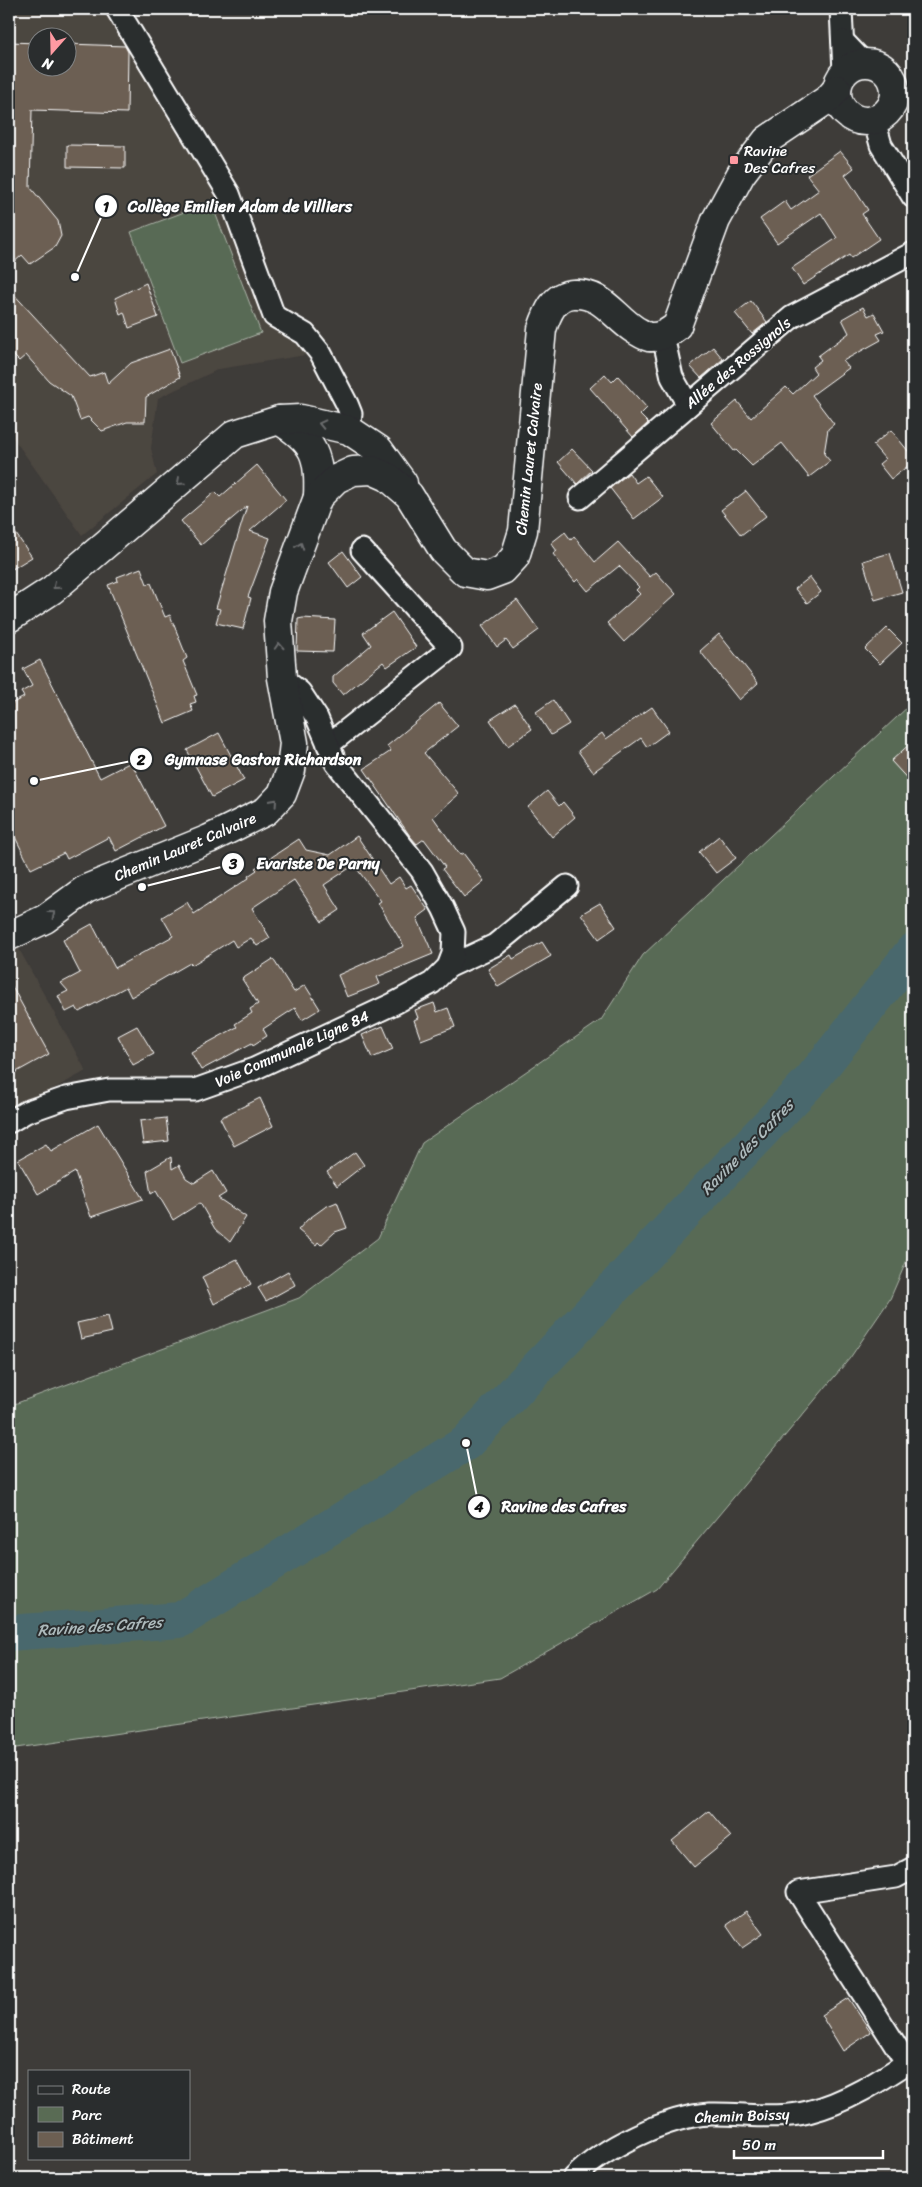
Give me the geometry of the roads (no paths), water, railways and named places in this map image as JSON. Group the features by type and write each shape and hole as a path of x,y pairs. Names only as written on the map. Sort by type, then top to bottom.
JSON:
{"main road":[{"path":"663,336 677,326 716,220 741,174 767,140 806,114 848,75 879,66 897,98 864,122 846,114 806,114"},
{"path":"846,114 837,98 848,75"},
{"name":"Chemin Lauret Calvaire","path":"9,936 45,919 86,888 209,838 266,811 282,794 291,770 294,742 282,678 278,621 284,592 327,488 353,471 372,470 388,477 409,495 443,550 465,572 487,576 503,570 515,557 523,531 542,329 550,308 567,294 585,293 606,304 625,324 647,337 663,336"},
{"path":"9,618 52,590 235,434 279,420 301,419 349,430 379,450 401,478 409,495"},
{"path":"279,420 311,446 327,488"},
{"path":"327,488 349,430"}],"street":[{"path":"117,9 230,194 274,316 305,334 321,354 335,378 351,414 349,430"},
{"path":"841,9 842,41 848,75"},
{"path":"897,98 881,145 913,197"},
{"name":"Allée des Rossignols","path":"580,498 792,317 913,253"},
{"path":"663,336 672,377 688,405"},
{"path":"328,745 450,648 362,550"},
{"path":"282,678 300,692 317,718 336,763 422,871 454,932 453,954 448,967"},
{"name":"Voie Communale Ligne 84","path":"9,1122 26,1112 66,1098 109,1090 195,1090 254,1069 393,1004 432,983 448,967 496,945 567,886"},
{"path":"910,2061 798,1892 896,1877 913,1868"},
{"name":"Chemin Boissy","path":"574,2178 584,2167 641,2133 676,2120 707,2114 777,2117 809,2112 840,2102 910,2061"}],"waterway":[{"name":"Ravine des Cafres","path":"9,1633 180,1620 466,1443 812,1079 913,951"}],"place":[{"name":"Ravine Des Cafres","path":"734,160"},
{"name":"Collège Emilien Adam de Villiers","path":"75,277"},
{"name":"Gymnase Gaston Richardson","path":"34,781"},
{"name":"Evariste De Parny","path":"142,887"},
{"name":"Ravine des Cafres","path":"466,1443"}]}
